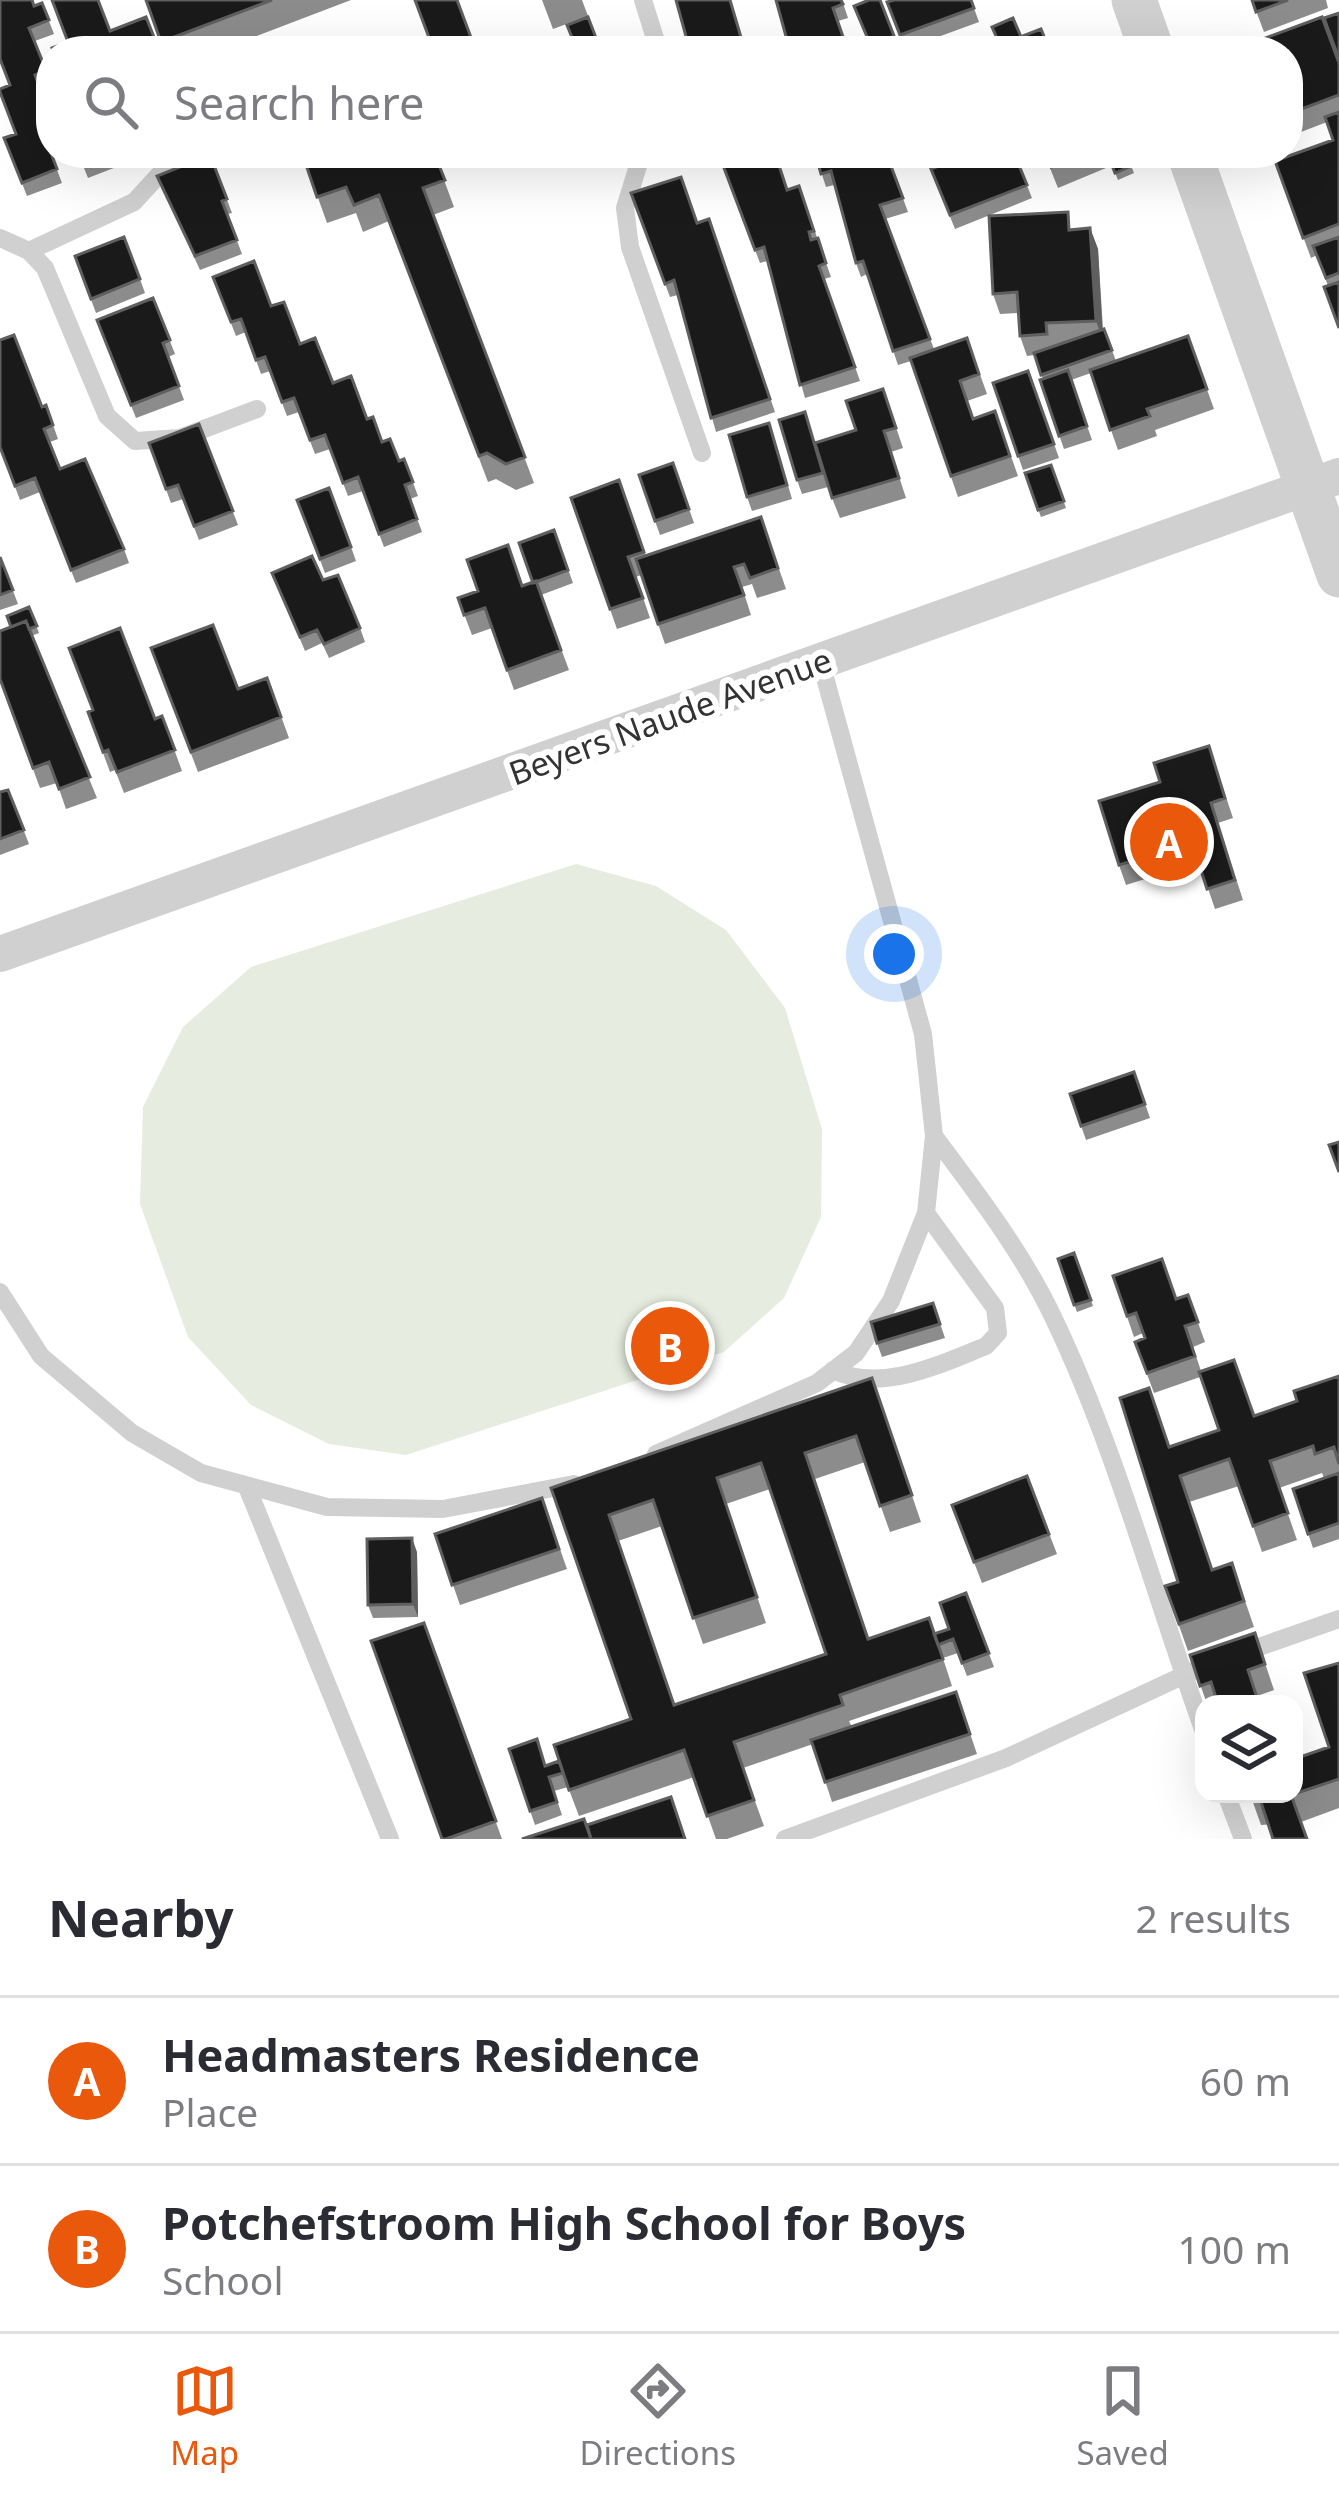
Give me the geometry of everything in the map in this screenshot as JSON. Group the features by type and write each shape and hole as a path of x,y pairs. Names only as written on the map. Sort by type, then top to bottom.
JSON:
{"street":[{"path":"1134,0 1147,36"},
{"path":"1195,168 1324,481 1339,575"},
{"name":"Beyers Naude Avenue","path":"0,954 1324,481"}],"lane":[{"path":"643,0 654,36"},
{"path":"29,250 134,202 165,168"},
{"path":"637,168 625,208 630,247 703,453"},
{"path":"0,238 29,250 56,292 115,428 149,444 180,438 257,409"},
{"path":"644,1460 817,1383 856,1353 891,1301 926,1213 934,1136 923,1034 821,663"},
{"path":"934,1136 1001,1227 1053,1316 1096,1417 1195,1707"},
{"path":"833,1370 856,1381 878,1382 974,1351 998,1334 994,1308 926,1213"},
{"path":"0,1292 41,1356 132,1433 201,1473 327,1507 443,1509 600,1479"},
{"path":"247,1487 390,1839"},
{"path":"785,1839 1006,1758 1183,1674 1339,1619"},
{"path":"1229,1803 1243,1839"}],"shaded area":[{"path":"576,864 656,886 726,930 785,1008 822,1129 821,1217 784,1298 724,1352 406,1455 329,1444 251,1405 188,1337 140,1204 143,1107 183,1027 251,967"}],"building":[{"path":"0,0 42,3 49,20 29,28 36,45 36,168 57,169 22,183 4,138 16,134 0,92 10,85 0,59"},
{"path":"52,0 98,0 110,31 146,17 153,36 66,36"},
{"path":"146,0 272,0 177,36 159,36"},
{"path":"415,0 457,0 470,36 428,36"},
{"path":"676,0 730,0 741,36 686,36"},
{"path":"776,0 841,0 843,4 833,8 843,36 786,36"},
{"path":"880,0 894,36 867,36 854,6"},
{"path":"971,0 974,8 900,35 887,2"},
{"path":"1252,0 1288,0 1256,12"},
{"path":"1339,13 1339,56 1338,56 1324,18"},
{"path":"588,17 595,36 571,36 567,25"},
{"path":"1322,17 1339,63 1339,95 1303,108 1303,36 1271,36"},
{"path":"1013,18 1021,36 996,36 992,27"},
{"path":"1339,112 1339,224 1303,238 1278,168 1303,168 1303,151 1333,140 1325,117"},
{"path":"177,168 215,168 237,240 195,256 157,176"},
{"path":"307,168 440,168 445,180 423,188 525,457 506,464 487,453 479,456 379,195 354,205 346,187 317,197"},
{"path":"724,168 780,168 787,190 799,186 814,231 809,232 811,240 818,238 826,263 819,266 855,367 800,385 764,247 755,250"},
{"path":"819,168 892,168 903,198 880,205 930,339 893,351 863,261 856,263 831,171 821,174"},
{"path":"1020,168 1027,185 950,215 931,169"},
{"path":"681,177 697,223 709,219 770,399 711,418 674,280 665,284 631,193"},
{"path":"1068,212 1069,230 1090,228 1096,321 1046,323 1047,334 1020,336 1017,292 993,294 989,216"},
{"path":"124,237 140,279 91,299 75,256"},
{"path":"1339,237 1339,273 1326,278 1313,246"},
{"path":"254,261 271,306 284,302 300,344 315,338 333,383 351,376 367,419 373,417 382,442 390,439 399,461 404,459 413,482 405,485 417,519 379,534 358,477 343,483 325,435 310,440 294,398 282,402 265,357 256,360 241,319 231,322 213,277"},
{"path":"1339,282 1339,328 1324,287"},
{"path":"153,298 170,340 163,343 179,386 131,405 97,320"},
{"path":"1104,329 1112,350 1041,375 1034,353"},
{"path":"14,335 53,425 44,429 60,469 85,459 124,549 71,570 35,478 15,486 0,447 0,340"},
{"path":"1188,336 1207,389 1147,409 1150,416 1110,430 1090,370"},
{"path":"967,338 979,374 960,381 973,419 995,411 1010,456 951,476 910,358"},
{"path":"1068,370 1087,426 1059,436 1040,380"},
{"path":"1028,371 1054,444 1018,456 993,383"},
{"path":"883,389 896,428 884,431 899,478 832,498 815,443 856,430 846,401"},
{"path":"805,412 823,473 797,480 779,420"},
{"path":"769,423 787,485 747,497 729,435"},
{"path":"199,424 233,511 194,526 178,485 166,489 149,443"},
{"path":"673,463 689,509 655,521 639,475"},
{"path":"1051,465 1064,501 1038,510 1025,473"},
{"path":"619,480 644,552 628,557 643,598 610,609 571,498"},
{"path":"329,488 351,547 320,559 297,500"},
{"path":"761,517 778,568 750,578 744,564 734,567 744,595 658,624 636,559"},
{"path":"554,530 568,570 533,583 519,543"},
{"path":"508,545 522,586 536,581 561,650 507,670 485,608 464,615 458,598 478,591 467,560"},
{"path":"312,556 323,580 338,575 360,628 324,644 317,630 300,637 272,573"},
{"path":"0,557 13,590 0,595"},
{"path":"29,607 37,626 29,629 26,621 11,627 7,616"},
{"path":"26,621 90,777 59,789 49,762 33,768 0,679 0,631"},
{"path":"213,625 238,689 267,678 281,717 191,752 151,648"},
{"path":"120,628 155,719 162,716 175,750 117,772 108,750 103,752 69,648"},
{"path":"1209,746 1225,798 1211,803 1235,880 1207,889 1192,842 1119,865 1099,801 1160,782 1154,763"},
{"path":"8,790 24,830 0,839 0,792"},
{"path":"1134,1072 1145,1104 1081,1126 1070,1094"},
{"path":"1339,1142 1339,1172 1329,1145"},
{"path":"1074,1253 1091,1300 1074,1305 1058,1259"},
{"path":"1162,1259 1176,1299 1188,1295 1198,1322 1185,1326 1195,1356 1147,1373 1135,1342 1145,1338 1136,1313 1127,1316 1113,1276"},
{"path":"933,1303 940,1324 877,1343 871,1322"},
{"path":"1234,1360 1254,1416 1297,1401 1294,1391 1339,1376 1339,1464 1334,1447 1315,1454 1313,1446 1270,1461 1288,1513 1253,1526 1229,1459 1180,1476 1212,1570 1232,1563 1244,1601 1179,1624 1165,1586 1178,1582 1120,1398 1149,1388 1169,1447 1219,1430 1199,1372"},
{"path":"872,1378 912,1495 880,1506 856,1436 805,1453 868,1639 929,1618 943,1659 840,1695 843,1705 734,1742 754,1800 707,1816 684,1750 569,1790 554,1745 631,1719 551,1488","holes":["761,1463 826,1654 674,1705 609,1515 653,1500 693,1618 757,1597 717,1478"]},
{"path":"1339,1473 1339,1523 1308,1534 1293,1489"},
{"path":"1027,1476 1049,1534 974,1562 952,1505"},
{"path":"542,1498 559,1549 452,1585 435,1534"},
{"path":"412,1538 413,1604 368,1605 367,1539"},
{"path":"966,1593 989,1653 962,1663 953,1639 938,1645 934,1634 949,1629 940,1603"},
{"path":"424,1623 496,1821 446,1839 442,1839 371,1641"},
{"path":"1255,1633 1265,1664 1248,1670 1256,1695 1215,1695 1211,1682 1200,1686 1190,1655"},
{"path":"1339,1663 1339,1779 1303,1791 1303,1756 1329,1747 1304,1673"},
{"path":"956,1692 970,1734 825,1782 811,1740"},
{"path":"537,1739 545,1766 559,1761 563,1773 549,1777 557,1802 530,1811 509,1749"},
{"path":"671,1797 685,1839 591,1839 587,1825"},
{"path":"1261,1803 1294,1803 1307,1839 1273,1839"},
{"path":"584,1819 591,1839 522,1839"}],"place":[{"name":"Headmasters Residence","path":"1169,842"},
{"name":"Potchefstroom High School for Boys","path":"670,1346"}]}
